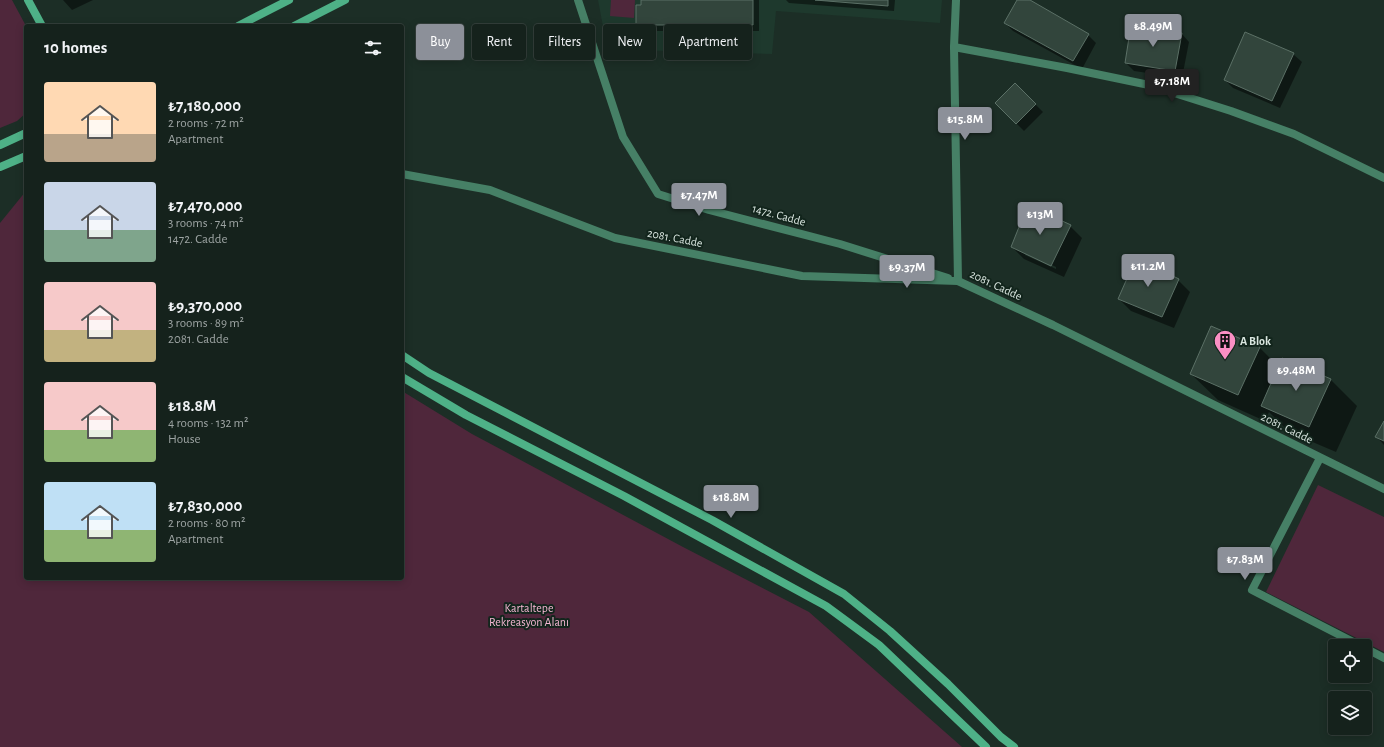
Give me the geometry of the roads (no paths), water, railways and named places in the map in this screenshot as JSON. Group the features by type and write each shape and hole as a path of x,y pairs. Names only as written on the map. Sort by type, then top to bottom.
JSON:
{"main road":[{"path":"28,0 41,24"},
{"path":"242,24 289,0"},
{"path":"298,24 344,0"},
{"path":"13,139 24,128"},
{"path":"0,145 24,135"},
{"path":"0,167 24,157"},
{"path":"404,357 429,373 712,520 844,594 948,684 1001,737 1014,747"},
{"path":"404,378 466,415 624,496 826,606 879,645 986,747"}],"street":[{"name":"1472. Cadde","path":"578,0 623,137 658,194 717,212 840,244 958,281"},
{"path":"956,0 954,47 958,281"},
{"path":"954,47 1149,85 1231,111 1294,134 1384,178"},
{"name":"2081. Cadde","path":"404,174 490,190 615,238 802,276 958,281 1053,326 1384,489"},
{"path":"1320,458 1252,590 1348,639"},
{"path":"1372,652 1384,658"}],"place":[{"name":"A Blok","path":"1225,360"}],"park label":[{"name":"Kartaltepe Rekreasyon Alanı","path":"529,615"}]}
